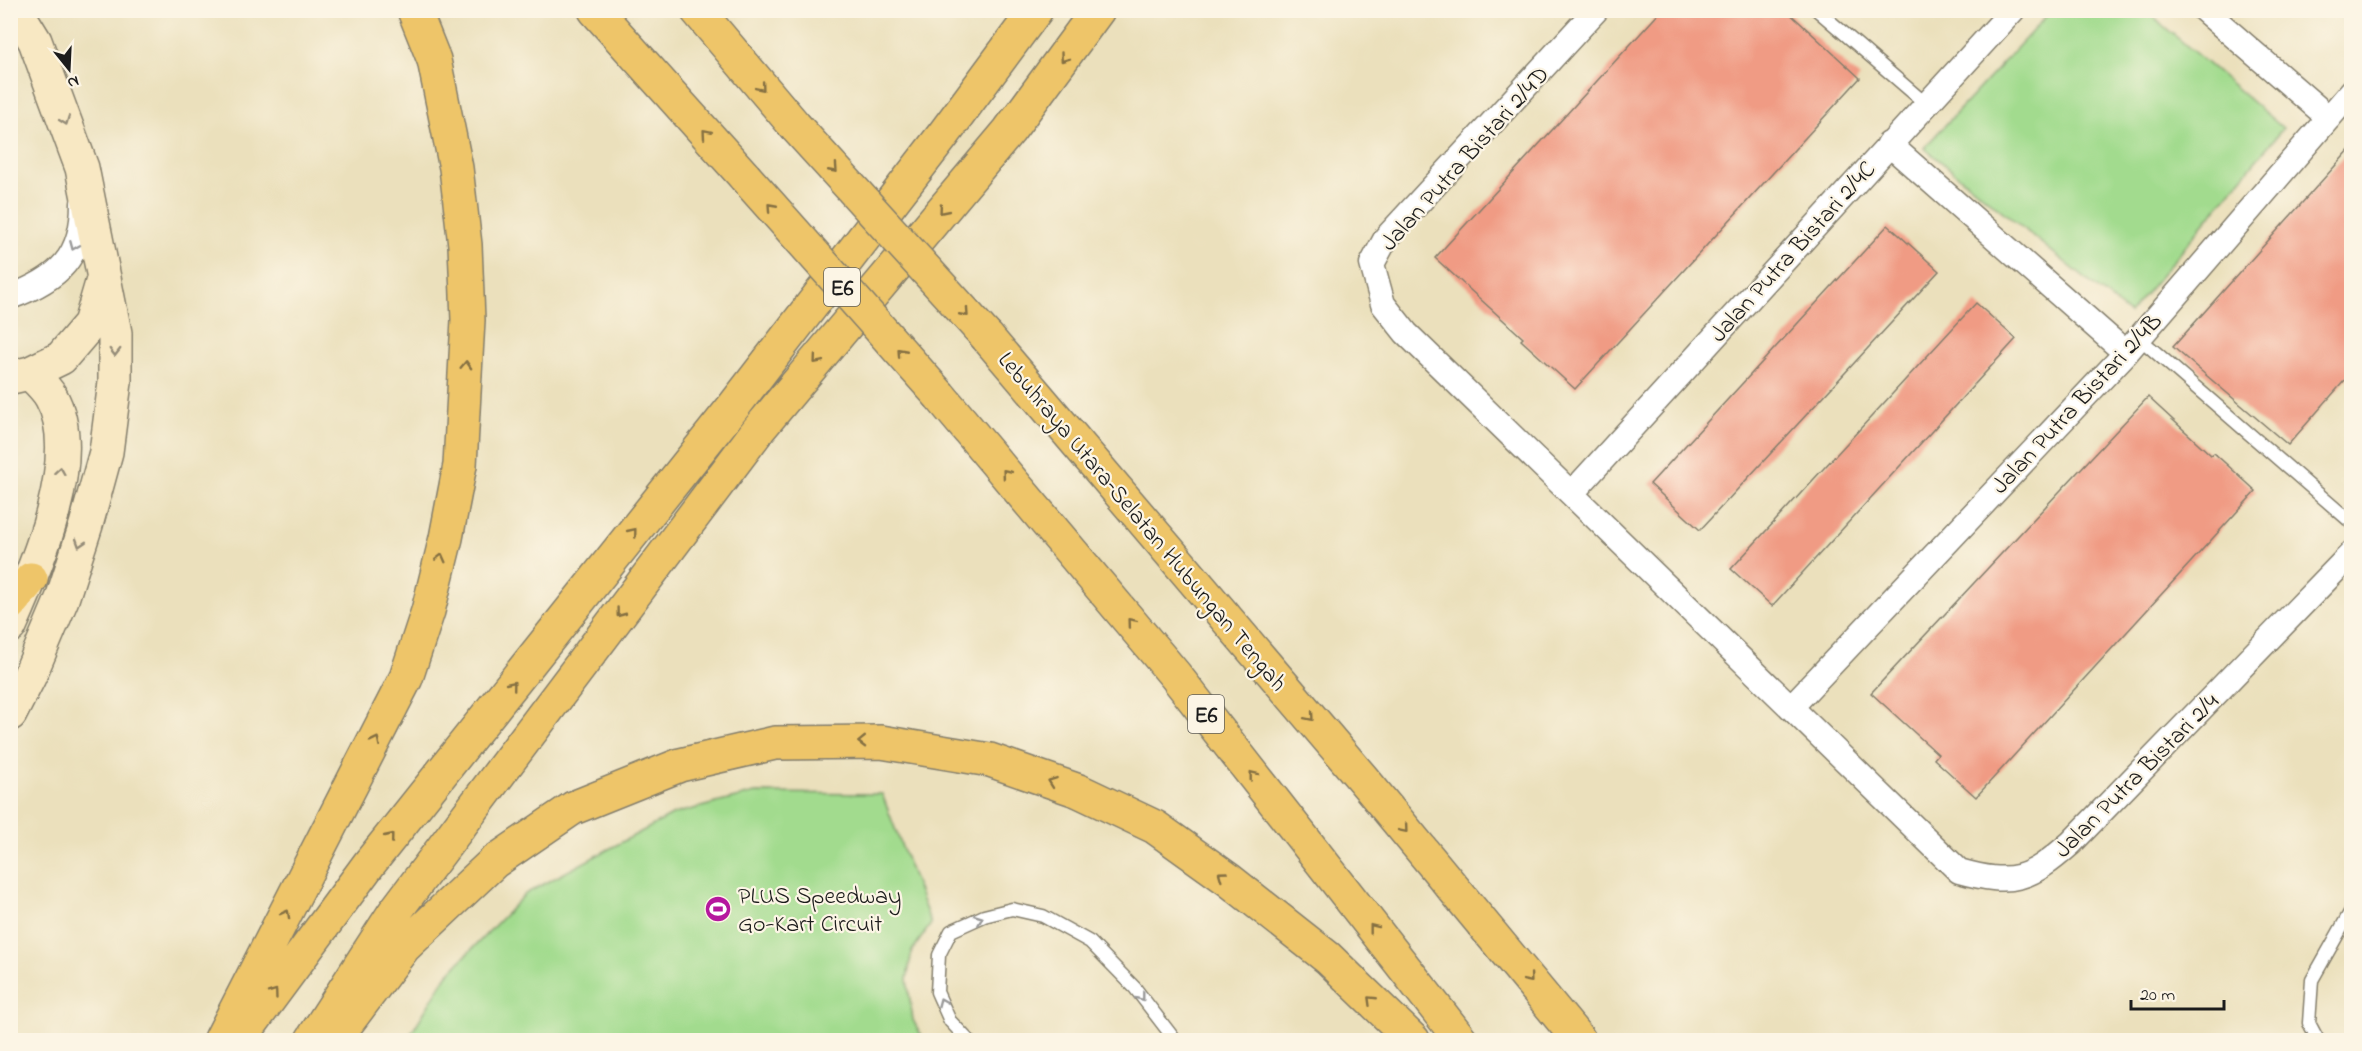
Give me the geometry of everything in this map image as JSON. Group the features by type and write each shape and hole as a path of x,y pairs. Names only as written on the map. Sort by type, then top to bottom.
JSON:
{"highway":[{"path":"220,1041 406,678 428,611 446,538 458,475 468,320 465,245 456,168 434,60 414,10"},
{"name":"E6","path":"595,10 940,396 1175,675 1461,1041"},
{"name":"Lebuhraya Utara–Selatan Hubungan Tengah","path":"697,10 795,126 987,337 1367,784 1579,1041"},
{"path":"709,10 728,47"},
{"path":"239,1041 369,864 734,406 944,134 1036,10"},
{"path":"312,1041 394,913 759,429 1009,131 1098,10"},
{"path":"10,604 31,579"},
{"path":"334,1041 404,947 494,862 573,808 680,765 775,743 881,742 990,760 1079,791 1155,826 1229,880 1328,958 1413,1041"}],"street":[{"path":"10,714 29,677 62,598 106,452 115,382 115,333 82,168 35,41 16,10"},
{"name":"Jalan Putra Bistari 2/4D","path":"1596,10 1386,238 1372,264 1383,304 1406,333 1791,706"},
{"name":"Jalan Putra Bistari 2/4C","path":"1572,493 2013,10"},
{"path":"2204,10 2231,18 2329,118"},
{"name":"Jalan Putra Bistari 2/4B","path":"1791,706 2132,345 2352,91"},
{"path":"1889,144 2132,345"},
{"path":"10,297 33,289 66,265 82,226 82,168"},
{"path":"20,375 61,358 90,324 104,276"},
{"path":"10,626 31,579 54,509 62,462 61,424 51,397 20,375"},
{"name":"Jalan Putra Bistari 2/4","path":"1791,706 1959,871 1989,879 2014,878 2049,863 2071,843 2352,553"}],"lane":[{"path":"1817,10 1926,104"},
{"path":"2132,345 2352,523"},
{"path":"968,1041 950,1021 937,992 939,956 951,931 984,916 1012,909 1043,916 1090,942 1135,988 1175,1041"},
{"path":"2318,1041 2309,1023 2312,980 2352,909"}],"green space":[{"path":"2051,11 2146,11 2283,128 2129,314 1924,148"},
{"name":"PLUS Speedway Go-Kart Circuit","path":"755,793 882,794 931,924 912,951 907,979 913,1020 924,1040 407,1040 447,975 525,894 674,814"}],"building":[{"path":"1662,10 1786,10 1860,78 1575,389 1435,258"},
{"path":"2352,147 2352,372 2288,445 2173,347"},
{"path":"1888,225 1939,271 1700,530 1650,484"},
{"path":"1976,303 2016,339 1772,606 1731,569"},
{"path":"2148,397 2211,455 2214,453 2256,491 1976,797 1934,759 1938,754 1871,693"}],"place":[{"name":"PLUS Speedway Go-Kart Circuit","path":"718,909"}]}
